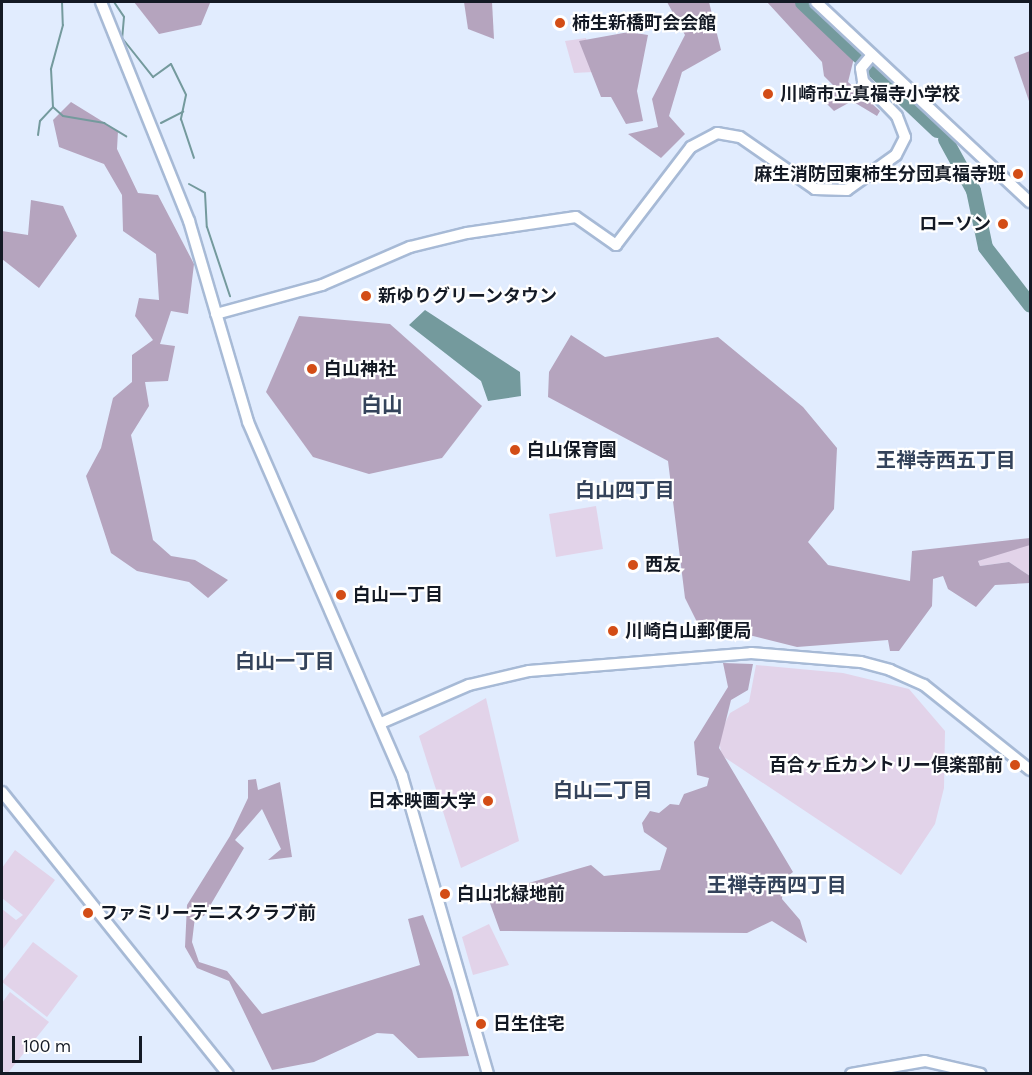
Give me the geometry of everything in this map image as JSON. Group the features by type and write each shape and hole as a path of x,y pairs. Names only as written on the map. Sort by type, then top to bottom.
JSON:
{"street":[{"path":"101,2 172,173 248,422 381,723 402,776 488,1074"},
{"path":"816,2 867,62 1030,202"},
{"path":"216,314 322,285 440,238 565,218 591,225 616,245 691,147 717,133 740,137 815,189 847,189 896,155 905,137 897,116 862,81 867,62"},
{"path":"381,723 469,685 528,671 751,653 861,662 890,670 924,685 1030,770"},
{"path":"2,792 228,1074"},
{"path":"850,1074 925,1061 981,1074"}],"shaded area":[{"path":"134,2 210,3 201,25 159,34"},
{"path":"464,2 492,2 494,39 468,29"},
{"path":"667,2 709,2 721,50 682,72 669,116 685,134 661,158 628,134 658,127 652,99 685,35"},
{"path":"767,2 795,2 854,58 848,82 880,111 877,116 852,101 834,111 826,103 836,88 824,76 822,62"},
{"path":"629,32 648,35 637,91 643,121 626,124 611,97 601,97 579,41"},
{"path":"586,38 593,72 574,73 565,41"},
{"path":"1030,51 1030,104 1014,57"},
{"path":"71,102 118,131 117,149 138,193 158,195 194,264 188,314 171,311 160,344 175,346 168,381 145,382 149,406 131,435 153,540 171,556 195,560 228,580 208,598 189,582 137,571 111,553 86,476 101,448 113,398 132,382 132,355 153,340 135,316 139,298 159,300 156,254 123,231 122,195 104,164 59,147 53,120"},
{"path":"31,200 63,206 77,236 39,288 2,259 2,231 28,235"},
{"path":"425,310 520,372 521,396 488,401 481,381 409,325"},
{"path":"299,316 390,324 482,406 442,458 369,474 313,457 266,392"},
{"path":"571,335 605,357 718,337 803,407 837,448 834,509 808,542 828,565 910,581 912,551 1030,538 1030,545 978,561 980,566 1009,562 1030,576 1030,583 995,585 976,607 948,589 943,576 933,579 932,606 899,651 890,651 888,640 797,647 697,622 685,598 668,461 548,397 549,372"},
{"path":"596,506 603,549 556,557 549,514"},
{"path":"1025,544 1030,545 1030,576 1009,562 980,566 978,561"},
{"path":"723,663 753,664 748,690 731,700 719,748 793,872 784,879 782,899 800,920 807,943 772,921 747,933 500,931 487,895 591,865 604,876 660,870 667,848 644,832 642,823 650,811 659,813 670,804 679,805 684,794 707,786 709,778 697,775 694,742 728,687"},
{"path":"756,665 843,673 909,689 945,731 944,788 935,824 901,875 721,755 719,735 730,713 749,702"},
{"path":"486,698 519,841 461,868 419,736"},
{"path":"256,779 258,790 280,782 292,857 268,860 281,849 262,809 235,840 244,848 204,916 195,917 192,942 199,962 227,971 262,1014 420,965 408,919 423,915 452,990 469,1056 418,1058 393,1034 377,1033 314,1062 272,1070 229,981 197,968 185,947 187,905 230,836 248,798 248,780"},
{"path":"15,850 55,880 2,950 2,909 16,920 23,915 2,898 2,868"},
{"path":"489,924 509,965 473,975 462,937"},
{"path":"33,942 78,976 47,1017 2,982"},
{"path":"10,992 49,1022 7,1074 2,1069 2,1003"}],"waterway":[{"path":"62,2 63,25 51,69 53,107 63,116 104,123 126,136"},
{"path":"114,2 124,17 122,38 153,77 171,64 186,95 181,119 194,158"},
{"path":"802,2 937,130"},
{"path":"38,135 40,121 53,107"},
{"path":"161,123 183,112"},
{"path":"945,139 973,190 985,247 1030,305"},
{"path":"189,184 205,193 207,227 230,296"}],"place":[{"name":"柿生新橋町会会館","path":"560,23"},
{"name":"川崎市立真福寺小学校","path":"768,94"},
{"name":"麻生消防団東柿生分団真福寺班","path":"1018,174"},
{"name":"ローソン","path":"1003,224"},
{"name":"新ゆりグリーンタウン","path":"366,296"},
{"name":"白山神社","path":"312,369"},
{"name":"白山保育園","path":"515,450"},
{"name":"西友","path":"633,565"},
{"name":"白山一丁目","path":"341,595"},
{"name":"川崎白山郵便局","path":"613,631"},
{"name":"百合ヶ丘カントリー倶楽部前","path":"1015,765"},
{"name":"日本映画大学","path":"488,801"},
{"name":"白山北緑地前","path":"445,894"},
{"name":"ファミリーテニスクラブ前","path":"88,913"},
{"name":"日生住宅","path":"481,1024"}],"district":[{"name":"白山","path":"382,405"},
{"name":"王禅寺西五丁目","path":"946,460"},
{"name":"白山四丁目","path":"625,490"},
{"name":"白山一丁目","path":"285,661"},
{"name":"白山二丁目","path":"603,790"},
{"name":"王禅寺西四丁目","path":"777,885"}]}
